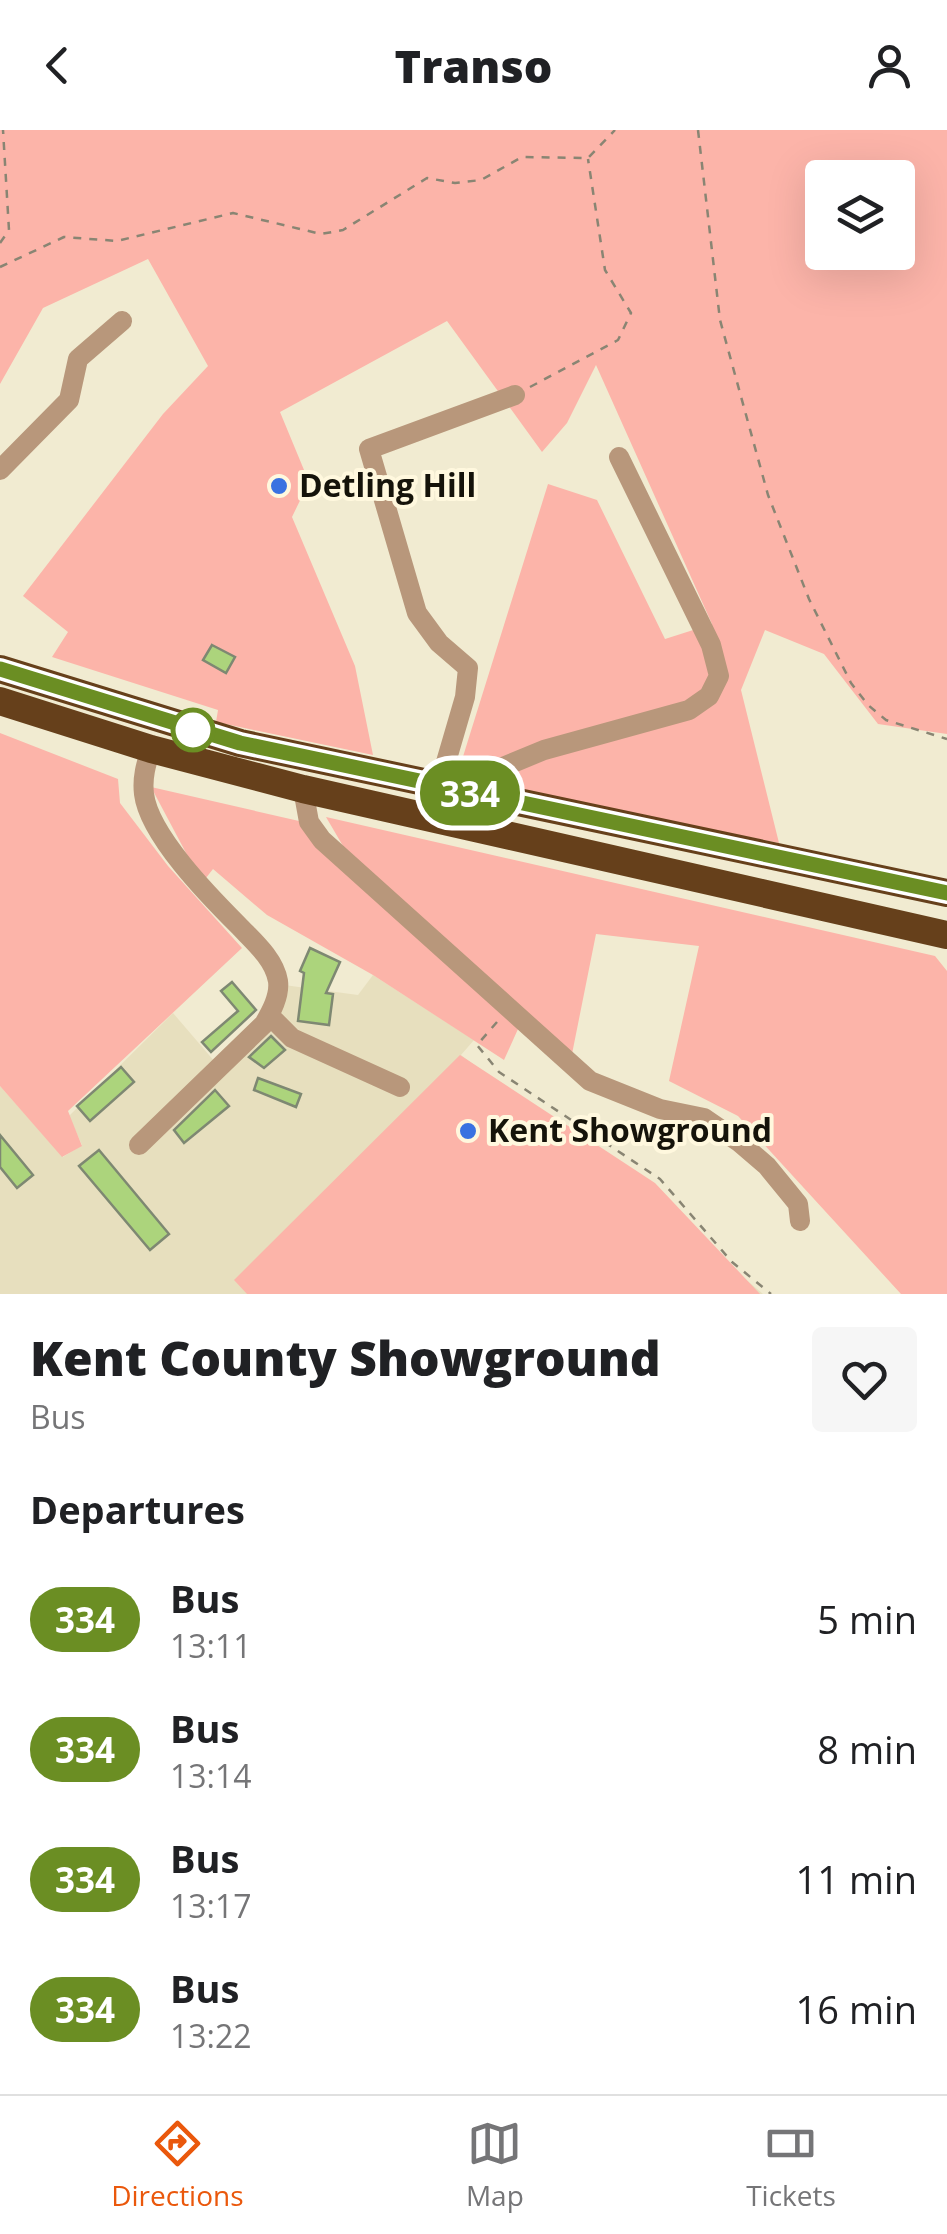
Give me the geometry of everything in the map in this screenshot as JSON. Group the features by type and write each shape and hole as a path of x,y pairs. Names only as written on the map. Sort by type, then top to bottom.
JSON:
{"highway":[{"path":"0,669 240,743 947,893"},
{"path":"0,701 151,749 303,790 942,938"}],"lane":[{"path":"0,470 69,400 78,359 122,321"},
{"path":"439,786 465,698 468,668 439,643 417,613 369,449 515,395"},
{"path":"481,795 498,769 688,710 709,696 720,676 710,645 619,458"},
{"path":"139,1146 269,1016 278,981 264,952 205,893 160,830 144,798 144,774 151,749"},
{"path":"303,790 310,822 322,840 590,1080 660,1109 704,1118 767,1166 798,1204 800,1221"},
{"path":"269,1016 292,1038 400,1087"}],"path":[{"path":"0,244 9,230 3,130"},
{"path":"0,268 64,237 117,241 233,213 321,234 343,230 427,178 455,183 481,180 522,157 588,158 616,130"},
{"path":"698,130 720,320 768,495 809,599 851,683 868,704 886,720 947,739"},
{"path":"515,395 618,340 631,313 605,270 588,158"},
{"path":"509,1009 477,1045 499,1072 660,1180 732,1262 771,1294"}],"shaded area":[{"path":"0,130 947,130 947,734 878,724 824,654 765,630 741,690 779,843 456,779 548,484 597,500 665,639 712,624 596,365 567,423 542,452 447,321 280,412 309,482 292,517 355,666 373,755 216,722 218,710 52,657 68,632 23,596 163,414 208,366 148,259 43,308 0,384"},
{"path":"0,733 118,779 120,803 168,866 242,948 68,1111 82,1146 62,1157 0,1086"},
{"path":"151,787 299,821 311,839 518,1029 504,1060 373,975 267,915 213,869 202,883"},
{"path":"326,817 935,956 947,971 947,1294 901,1294 738,1116 669,1081 699,946 596,934 571,1059 343,846"},
{"path":"373,975 474,1040 461,1055 660,1207 763,1294 0,1294 0,1086 63,1157 82,1145 69,1116 173,1013 215,1062 261,1019 284,985 358,995"},
{"name":"Kent Showground","path":"460,1055 655,1183 760,1294 247,1294 234,1280"}],"building":[{"path":"212,645 235,657 226,673 203,660"},
{"path":"310,948 340,962 326,993 333,994 329,1025 298,1021 304,973 300,971"},
{"path":"232,982 256,1010 211,1052 202,1042 238,1011 221,991"},
{"path":"271,1036 285,1050 264,1068 249,1057"},
{"path":"121,1067 134,1082 90,1121 77,1106"},
{"path":"258,1078 301,1094 296,1107 254,1090"},
{"path":"215,1090 229,1106 184,1143 174,1130"},
{"path":"0,1135 33,1175 17,1188 0,1167"},
{"path":"99,1150 169,1234 150,1250 79,1166"}],"bus line":[{"name":"334","path":"0,669 240,743 947,893"}],"place":[{"name":"Detling Hill","path":"279,486"},
{"name":"Kent Showground","path":"468,1131"}]}
